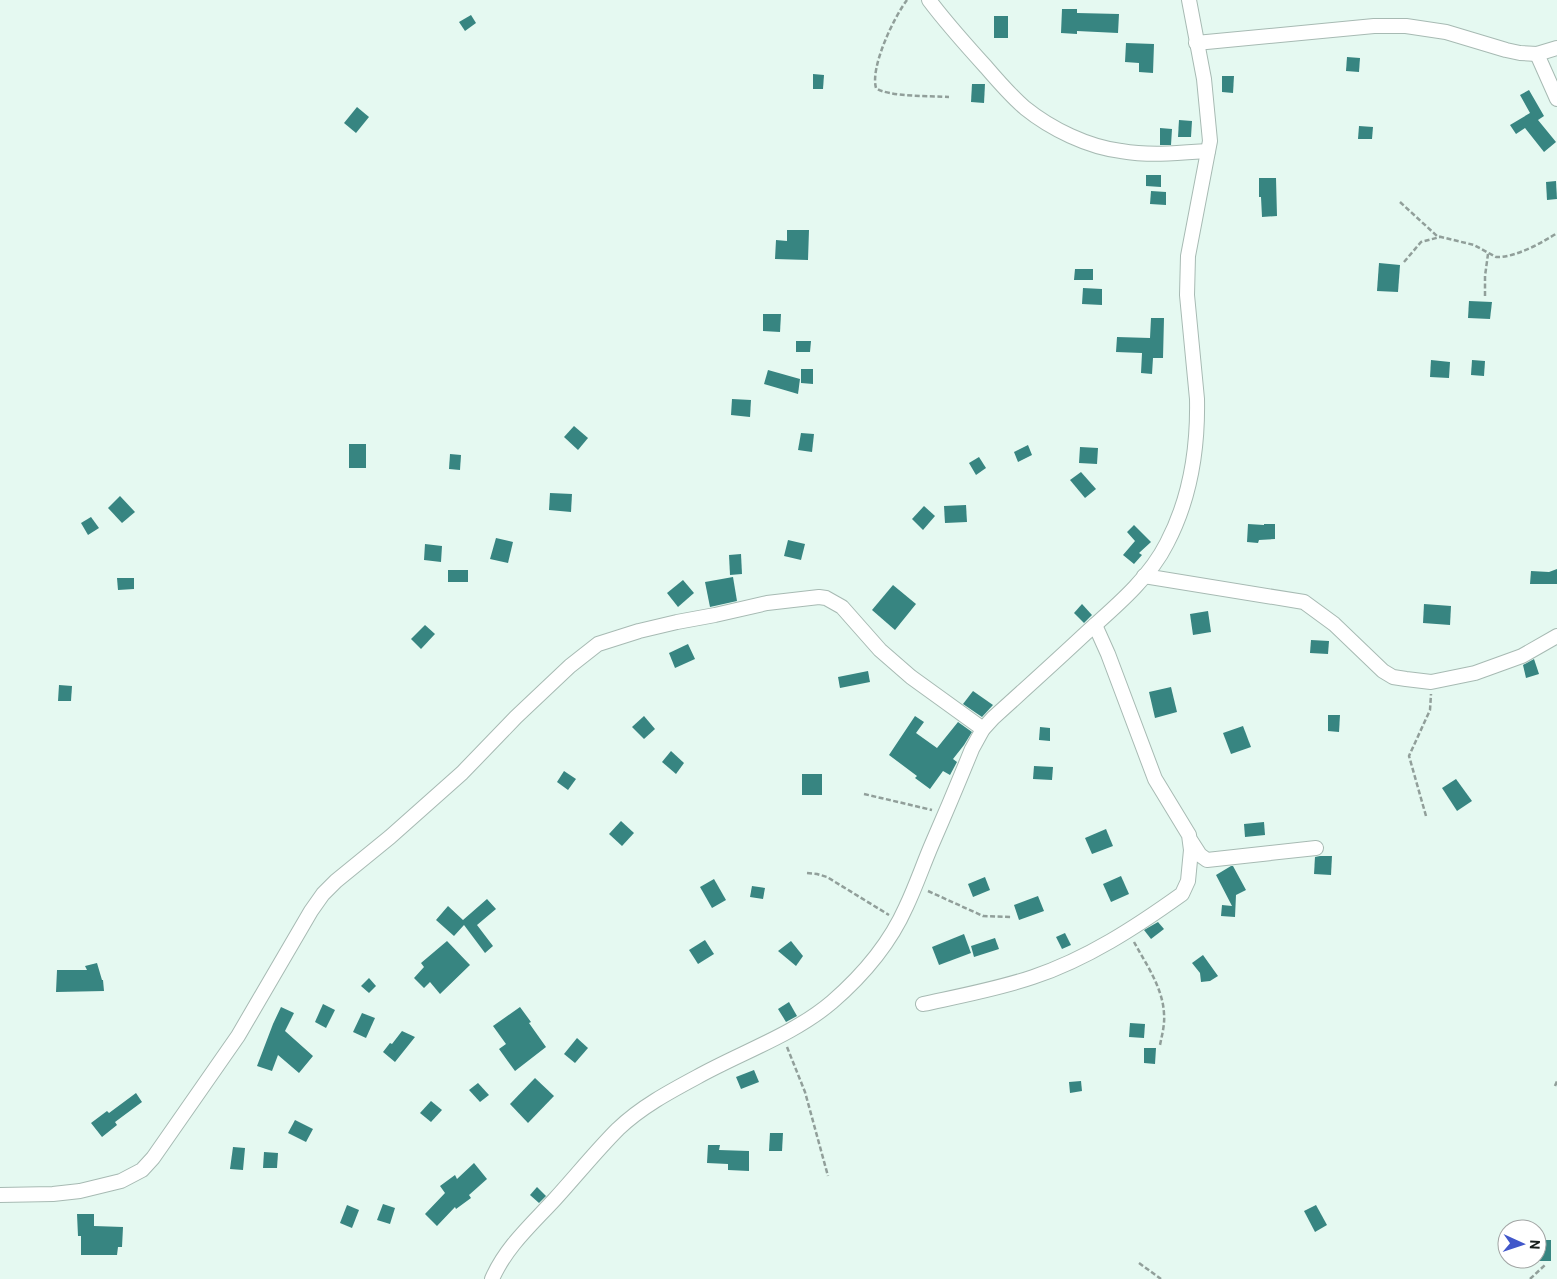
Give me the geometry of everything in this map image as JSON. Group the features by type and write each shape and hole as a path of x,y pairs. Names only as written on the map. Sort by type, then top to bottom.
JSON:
{"street":[{"path":"930,0 949,26 1025,108 1054,127 1095,146 1122,152 1208,152"},
{"path":"492,1279 505,1254 528,1226 554,1201 619,1128 666,1094 782,1034 814,1015 848,986 885,944 906,908 972,749 983,729 1095,625 1144,576 1167,544 1190,485 1197,414 1187,295 1188,256 1208,152 1210,126 1204,79 1189,0"},
{"path":"1196,43 1341,28 1406,26 1446,32 1506,50 1537,54 1557,48"},
{"path":"1537,54 1557,99"},
{"path":"1144,576 1304,602 1334,624 1383,671 1393,677 1431,682 1457,678 1522,656 1557,636"},
{"path":"0,1195 53,1194 80,1191 121,1181 142,1170 154,1158 238,1036 323,894 462,773 563,673 598,644 639,631 766,603 818,597 826,598 842,607 880,650 911,677 983,729"},
{"path":"1095,625 1108,654 1155,779 1200,855 1208,860 1316,848"},
{"path":"923,1004 1004,986 1034,977 1089,953 1128,931 1182,894 1188,882 1190,840"}],"path":[{"path":"907,0 892,25 877,66 874,76 876,88 880,91 892,93 949,97"},
{"path":"1400,202 1434,234 1474,245 1488,254 1501,257 1514,254 1557,234"},
{"path":"1404,262 1421,242 1441,237"},
{"path":"1485,296 1488,254"},
{"path":"1426,816 1409,756 1430,710 1431,682"},
{"path":"864,794 946,813"},
{"path":"807,873 827,877 898,921"},
{"path":"915,885 983,916 1012,917"},
{"path":"1128,931 1154,978 1160,994 1164,1014 1160,1045"},
{"path":"782,1034 805,1092 828,1176"},
{"path":"1555,1086 1557,1081"},
{"path":"1139,1263 1160,1279"},
{"path":"1530,1279 1541,1269"}],"building":[{"path":"1062,9 1077,9 1077,13 1119,14 1118,33 1077,31 1077,34 1061,33"},
{"path":"471,15 476,23 465,31 459,22"},
{"path":"994,16 1008,16 1008,38 994,38"},
{"path":"1126,43 1154,44 1153,73 1139,72 1139,63 1125,62"},
{"path":"1347,57 1360,58 1359,72 1346,71"},
{"path":"813,74 824,75 823,89 813,89"},
{"path":"1222,76 1234,76 1233,93 1222,92"},
{"path":"972,84 985,84 984,103 971,102"},
{"path":"1529,90 1544,116 1538,120 1556,142 1544,152 1525,128 1516,134 1510,125 1530,113 1520,95"},
{"path":"357,107 369,117 356,133 344,123"},
{"path":"1179,120 1192,121 1191,137 1178,137"},
{"path":"1359,126 1373,127 1372,139 1358,139"},
{"path":"1160,128 1172,129 1171,145 1160,145"},
{"path":"1146,175 1161,175 1161,187 1146,186"},
{"path":"1259,178 1276,178 1277,216 1262,217"},
{"path":"1556,181 1557,199 1547,200 1546,182"},
{"path":"1151,191 1166,192 1166,205 1150,204"},
{"path":"787,230 809,230 808,260 775,259 776,240 787,241"},
{"path":"1379,263 1400,265 1398,292 1377,291"},
{"path":"1075,269 1093,269 1093,280 1074,280"},
{"path":"1083,288 1102,289 1102,305 1082,304"},
{"path":"1469,301 1492,302 1490,319 1468,318"},
{"path":"763,314 781,314 780,332 763,331"},
{"path":"1151,318 1164,318 1163,358 1153,358 1152,374 1141,373 1142,353 1116,352 1117,337 1150,338"},
{"path":"796,341 811,341 810,352 796,352"},
{"path":"1431,360 1450,362 1449,378 1430,377"},
{"path":"1472,360 1485,361 1484,376 1471,375"},
{"path":"801,369 813,369 813,384 801,383"},
{"path":"768,370 800,379 798,394 764,384"},
{"path":"732,399 751,400 750,417 731,415"},
{"path":"574,426 588,438 578,450 564,437"},
{"path":"801,433 814,434 812,452 798,450"},
{"path":"349,444 366,444 366,468 349,468"},
{"path":"1028,445 1032,455 1018,462 1014,452"},
{"path":"1080,447 1098,448 1097,464 1079,463"},
{"path":"450,454 461,455 460,470 449,469"},
{"path":"979,457 986,468 976,475 969,463"},
{"path":"1081,472 1096,489 1085,498 1070,480"},
{"path":"550,493 572,494 571,512 549,510"},
{"path":"120,496 135,512 122,523 108,508"},
{"path":"966,505 967,522 945,523 944,506"},
{"path":"924,506 935,516 923,530 912,519"},
{"path":"91,517 99,528 88,535 81,523"},
{"path":"1248,524 1275,524 1275,539 1259,540 1258,543 1247,542"},
{"path":"1134,525 1151,542 1139,553 1142,555 1134,564 1123,555 1135,541 1127,532"},
{"path":"496,538 513,542 508,563 490,559"},
{"path":"788,540 805,544 801,560 784,556"},
{"path":"425,544 442,546 441,562 424,560"},
{"path":"741,554 742,574 730,575 729,555"},
{"path":"1557,569 1557,584 1530,584 1531,571 1549,572"},
{"path":"448,570 468,570 468,582 448,582"},
{"path":"733,577 737,601 710,607 705,582"},
{"path":"117,578 134,578 134,589 118,590"},
{"path":"683,580 694,593 678,607 667,593"},
{"path":"893,585 916,604 895,630 872,610"},
{"path":"1082,604 1092,615 1084,623 1074,613"},
{"path":"1424,604 1451,606 1450,625 1423,623"},
{"path":"1208,611 1211,632 1193,635 1190,614"},
{"path":"425,625 435,634 421,649 411,639"},
{"path":"1311,640 1329,641 1328,654 1310,653"},
{"path":"688,644 695,659 675,668 669,653"},
{"path":"1534,659 1539,674 1526,678 1523,665"},
{"path":"868,671 870,682 840,688 838,677"},
{"path":"59,685 72,686 71,701 58,701"},
{"path":"1171,687 1177,712 1155,718 1149,692"},
{"path":"973,691 993,705 982,717 963,704"},
{"path":"1328,715 1340,715 1339,732 1328,731"},
{"path":"644,716 655,729 644,739 632,727"},
{"path":"915,716 924,722 916,733 937,748 958,722 972,732 953,759 957,762 950,775 943,771 930,789 915,778 917,776 889,755"},
{"path":"1243,726 1251,747 1231,754 1223,733"},
{"path":"1040,727 1050,728 1050,741 1039,740"},
{"path":"671,751 684,763 676,774 662,762"},
{"path":"1034,766 1053,767 1052,780 1033,779"},
{"path":"564,771 576,779 568,790 557,782"},
{"path":"802,774 822,774 822,795 802,795"},
{"path":"1456,779 1472,801 1457,811 1442,788"},
{"path":"621,821 634,833 622,846 609,834"},
{"path":"1264,822 1265,835 1245,837 1244,824"},
{"path":"1106,829 1113,846 1092,854 1085,838"},
{"path":"1332,856 1331,875 1314,874 1315,857"},
{"path":"1233,866 1246,890 1236,895 1235,917 1221,916 1222,905 1232,906 1216,875"},
{"path":"1121,876 1129,894 1111,902 1103,884"},
{"path":"985,877 990,890 973,897 968,884"},
{"path":"714,879 726,900 712,908 700,887"},
{"path":"752,886 765,888 763,899 750,897"},
{"path":"1038,896 1044,911 1019,920 1014,905"},
{"path":"487,899 496,909 477,925 493,946 485,953 464,925 454,936 436,920 448,906 463,920"},
{"path":"1158,922 1164,929 1151,939 1144,930"},
{"path":"1065,933 1071,945 1062,949 1056,937"},
{"path":"964,934 971,953 939,965 932,947"},
{"path":"995,938 999,949 974,957 971,946"},
{"path":"705,940 714,954 698,964 689,950"},
{"path":"447,941 470,965 440,994 430,982 424,988 414,978 424,967 421,963"},
{"path":"791,941 803,956 796,966 778,951"},
{"path":"1203,955 1218,976 1210,981 1201,982 1200,973 1192,963"},
{"path":"97,963 103,980 104,991 56,992 57,970 87,970 85,966"},
{"path":"369,978 376,986 369,993 361,986"},
{"path":"789,1002 797,1016 786,1022 778,1009"},
{"path":"323,1004 335,1010 326,1028 315,1022"},
{"path":"281,1007 294,1013 285,1031 313,1056 299,1073 278,1055 272,1071 257,1066"},
{"path":"520,1007 546,1047 515,1071 499,1049 506,1044 493,1026"},
{"path":"362,1013 375,1018 366,1038 353,1032"},
{"path":"1130,1023 1145,1024 1144,1038 1129,1037"},
{"path":"402,1031 415,1037 395,1062 383,1052"},
{"path":"577,1038 588,1048 575,1063 564,1054"},
{"path":"1144,1048 1156,1048 1155,1064 1144,1063"},
{"path":"754,1070 759,1082 741,1089 736,1077"},
{"path":"535,1078 554,1096 528,1123 510,1104"},
{"path":"1081,1081 1082,1091 1070,1093 1069,1082"},
{"path":"478,1083 489,1095 480,1102 469,1090"},
{"path":"136,1093 142,1102 115,1122 117,1125 102,1137 91,1123 107,1111 109,1113"},
{"path":"431,1101 442,1110 431,1122 420,1113"},
{"path":"295,1120 313,1129 306,1142 288,1133"},
{"path":"770,1133 783,1133 782,1151 769,1151"},
{"path":"708,1145 720,1145 719,1150 749,1151 749,1171 728,1170 728,1164 707,1163"},
{"path":"233,1147 245,1148 243,1170 230,1169"},
{"path":"264,1152 278,1153 277,1168 263,1168"},
{"path":"474,1163 487,1179 469,1195 471,1198 456,1209 455,1207 437,1226 425,1214 445,1193 440,1186 455,1175 457,1179"},
{"path":"537,1187 546,1196 539,1203 530,1195"},
{"path":"383,1204 395,1208 390,1224 377,1220"},
{"path":"347,1205 359,1210 352,1228 340,1223"},
{"path":"1316,1205 1327,1225 1315,1232 1304,1211"},
{"path":"77,1214 94,1214 94,1226 123,1227 122,1247 118,1247 117,1255 81,1255 81,1236 78,1236"},
{"path":"1547,1240 1551,1240 1551,1261 1547,1261"}]}
